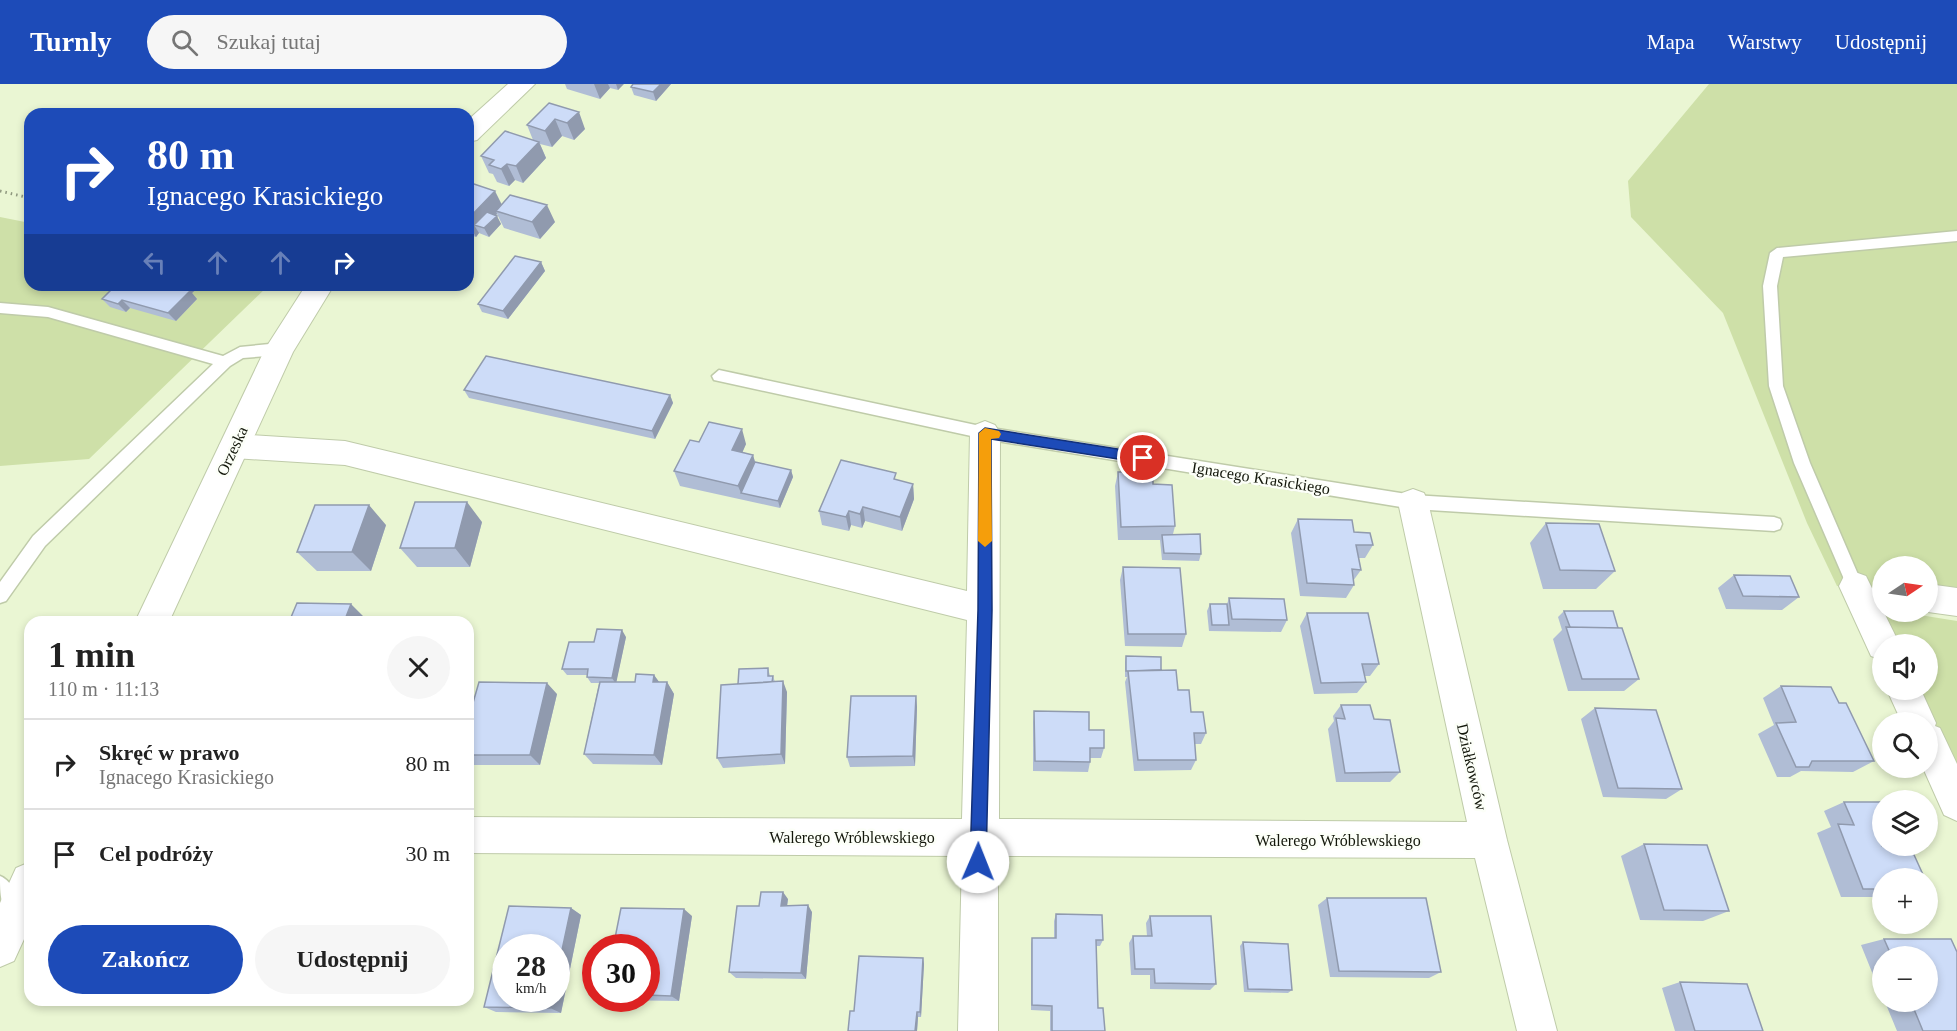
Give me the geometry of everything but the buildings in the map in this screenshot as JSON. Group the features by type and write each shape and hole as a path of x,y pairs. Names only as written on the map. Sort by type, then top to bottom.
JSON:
{"street":[{"path":"474,129 523,84"},
{"name":"Orzeska","path":"155,616 280,349 316,291"},
{"path":"978,1031 978,838 985,610 985,433"},
{"path":"234,446 345,453 985,610"},
{"name":"Działkowców","path":"1413,502 1489,840 1537,1031"},
{"path":"1869,588 1880,634"},
{"path":"1938,599 1957,602"},
{"path":"1938,762 1957,803"},
{"name":"Walerego Wróblewskiego","path":"474,835 1489,840"},
{"path":"0,947 12,899"}],"lane":[{"path":"1869,588 1802,464 1776,386 1770,286 1777,253 1957,236"},
{"path":"0,308 48,312 225,362"},
{"path":"0,596 39,541 225,362 240,353 280,349"},
{"name":"Ignacego Krasickiego","path":"719,376 985,433 1413,502 1774,524"}],"path":[{"path":"0,191 24,197"}],"green space":[{"path":"1709,84 1957,84 1957,598 1938,596 1938,556 1872,556 1872,590 1837,586 1807,523 1723,313 1631,217 1628,181"},
{"path":"0,217 24,222 24,291 263,291 89,459 0,466"},
{"path":"1938,618 1957,621 1957,771 1938,730 1938,712 1929,712 1924,700 1938,700 1938,634 1892,634 1886,622 1938,622"}],"slow traffic":[{"path":"985,541 985,433 994,434"}],"route":[{"path":"978,862 985,610 985,433 1143,458"}]}
